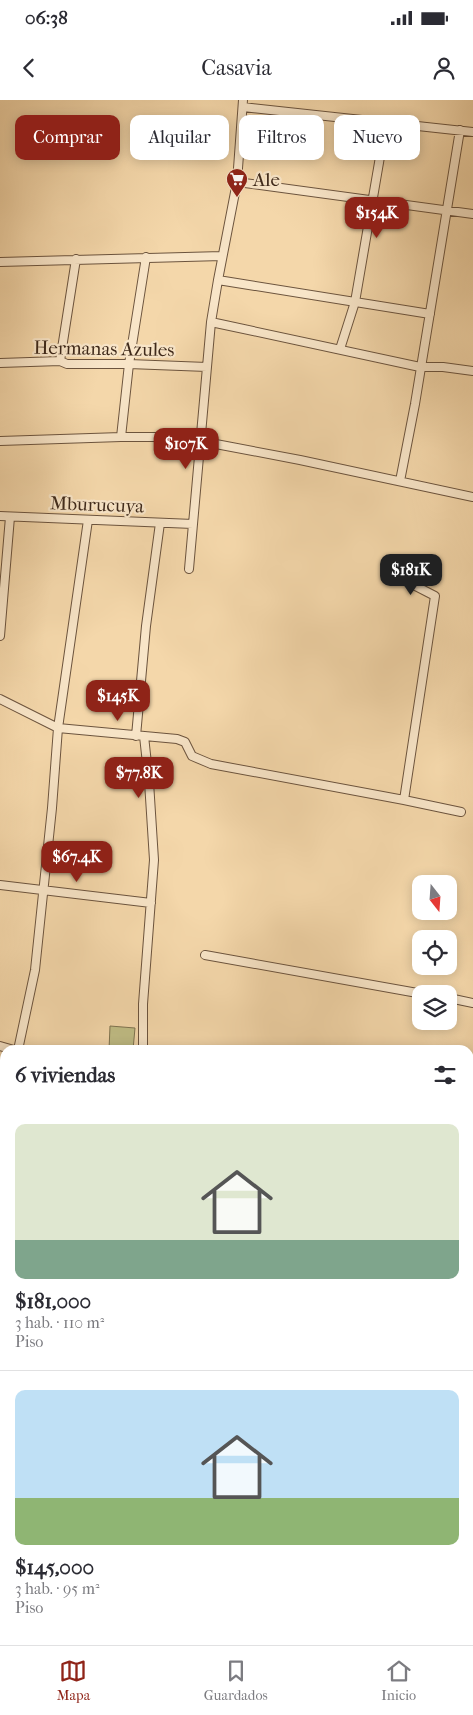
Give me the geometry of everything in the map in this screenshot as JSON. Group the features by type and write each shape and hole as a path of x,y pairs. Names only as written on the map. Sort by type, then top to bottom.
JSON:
{"street":[{"path":"189,569 211,322 237,182 243,104 334,115"},
{"path":"420,126 473,132"},
{"path":"400,481 460,130"},
{"path":"340,349 355,302 380,160"},
{"path":"237,182 473,214"},
{"path":"0,262 222,256"},
{"path":"121,437 129,364 146,257"},
{"path":"60,361 76,259"},
{"path":"218,280 430,314"},
{"path":"211,322 420,367 443,367 473,371"},
{"name":"Hermanas Azules","path":"0,363 60,361 67,364 207,367"},
{"path":"0,441 121,437 200,439 473,497"},
{"name":"Mburucuya","path":"0,516 193,524"},
{"path":"0,636 10,517"},
{"path":"17,1045 35,970 52,808 58,728 88,520"},
{"path":"143,1045 143,1004 154,860 149,782 140,736 146,626 160,523"},
{"path":"396,576 435,596 404,800"},
{"path":"0,699 58,728 177,739 183,741 192,756 211,764 461,812"},
{"path":"0,885 151,903"},
{"path":"205,955 412,992"},
{"path":"457,1000 473,1003"}],"shaded area":[{"path":"110,1026 135,1028 133,1045 109,1045"}],"place":[{"name":"Ale","path":"237,198"}]}
